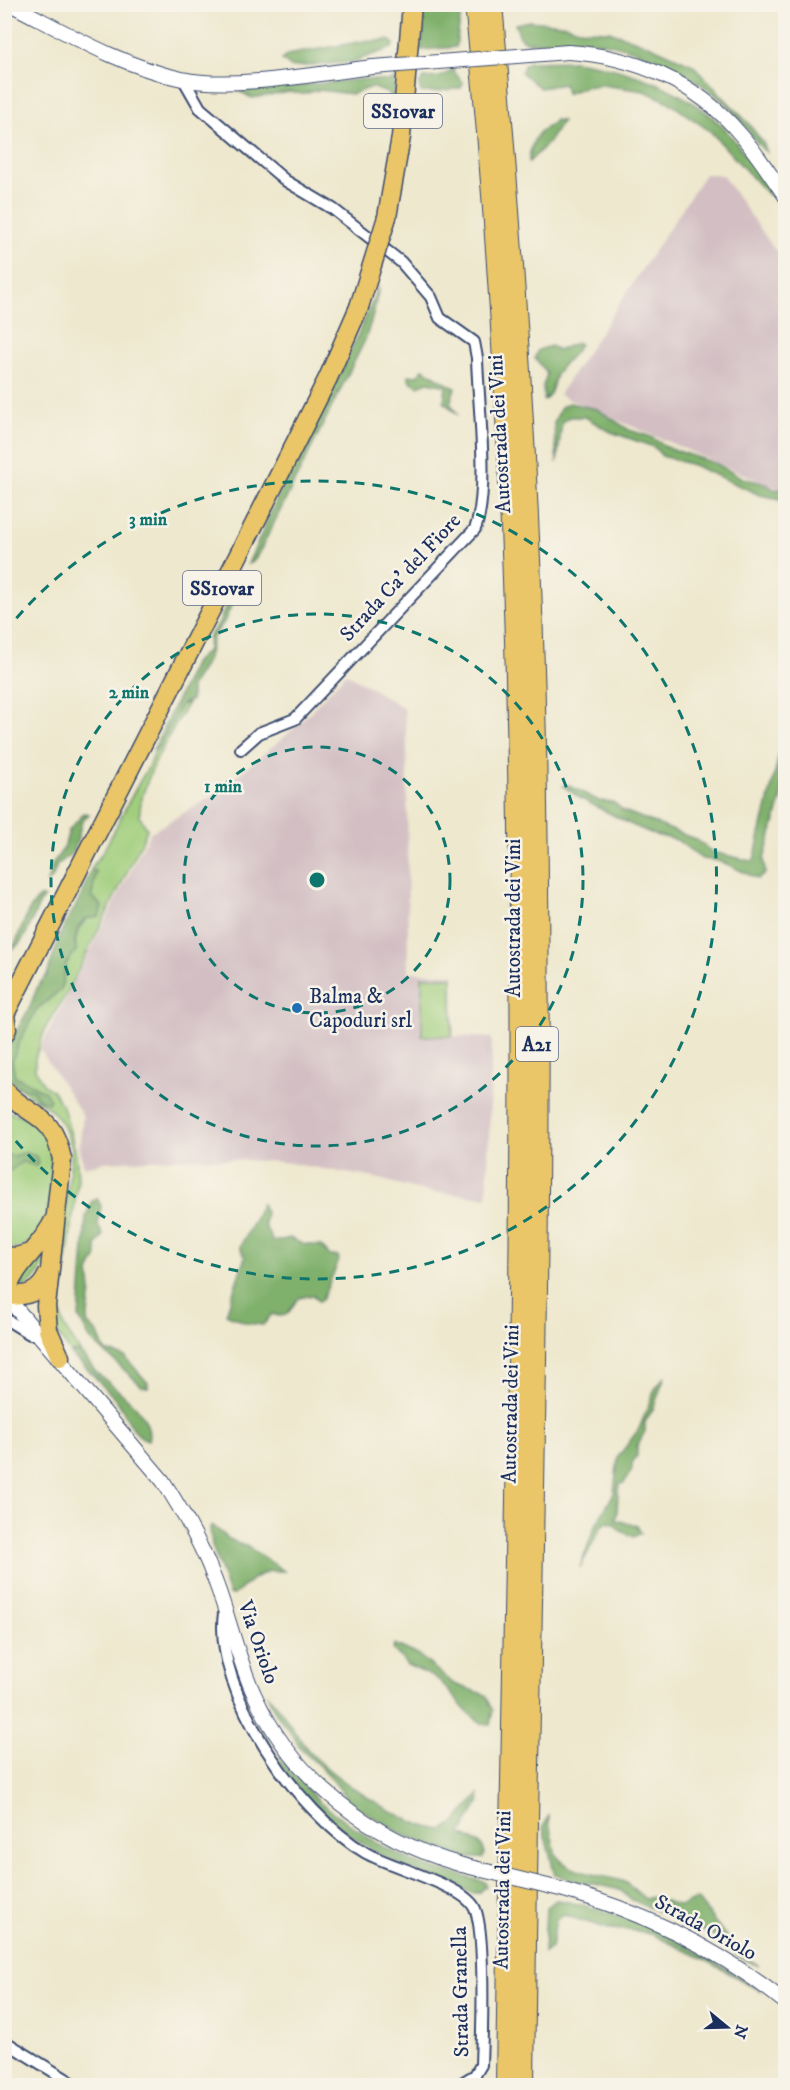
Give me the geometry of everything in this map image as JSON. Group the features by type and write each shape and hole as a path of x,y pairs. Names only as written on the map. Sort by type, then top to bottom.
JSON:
{"highway":[{"name":"SS10var","path":"5,1015 266,501 327,378 359,307 387,217 401,137 412,4"},
{"name":"Autostrada dei Vini","path":"475,4 501,314 515,591 519,746 519,1210 506,2085"},
{"name":"Autostrada dei Vini","path":"492,4 513,234 536,745 536,1241 524,2085"},
{"path":"4,1035 7,1029 5,1015"},
{"path":"4,1090 47,1121 60,1147 63,1167 46,1316 48,1330 60,1357"},
{"path":"4,1104 26,1107"},
{"path":"50,1268 44,1282 35,1292 24,1296 5,1295 11,1278 46,1235 58,1207"},
{"path":"4,1256 16,1257 30,1253"}],"street":[{"path":"10,4 146,69 184,80 239,81 374,67 568,52 600,54 648,67 692,92 724,116 741,134 786,197"},
{"name":"Strada Ca' del Fiore","path":"184,80 200,108 228,133 286,181 333,209 401,262 431,297 440,318 474,342 477,358 482,489 480,516 475,529 295,719 259,733 240,749"},
{"name":"Via Oriolo","path":"5,1295 163,1481 197,1538 225,1609 238,1656 255,1696 287,1749 311,1779 345,1809 381,1833 425,1854 564,1890"},
{"path":"4,1318 30,1334 39,1334"},
{"name":"Strada Granella","path":"225,1609 222,1630 226,1661 263,1743 289,1783 326,1823 365,1853 457,1891 474,1905 480,1927 481,2065 476,2075 457,2085"},
{"name":"Strada Oriolo","path":"564,1890 633,1911 679,1932 725,1958 786,2003"},
{"path":"4,2041 77,2085"}],"shaded area":[{"path":"705,174 722,175 775,250 785,249 785,492 559,395"},
{"path":"346,673 404,708 407,745 408,972 453,974 454,1036 492,1038 487,1197 428,1192 375,1178 283,1162 193,1158 105,1162 84,1167 79,1149 83,1116 40,1049 150,833 215,794 296,727"}],"green space":[{"path":"421,5 462,5 456,47 420,50 424,31"},
{"path":"529,21 562,24 583,30 609,31 651,46 693,65 749,124 764,144 766,152 725,103 679,70 645,54 609,44 582,40 526,42 521,39 515,24"},
{"path":"389,40 394,44 392,48 352,62 291,67 282,60 287,55 358,42"},
{"path":"575,61 636,75 675,92 693,103 725,129 771,187 771,194 768,195 711,132 667,101 644,91 602,85 584,87 566,94 564,84 540,88 521,72 525,64 529,62"},
{"path":"453,70 463,83 461,88 421,92 419,85 424,78 440,77"},
{"path":"365,79 386,81 394,79 395,102 392,115 389,117 390,94 372,87 352,94 319,90 303,94 290,92 252,98 238,91 284,84 296,86"},
{"path":"555,120 562,121 549,142 529,162 530,151 537,135"},
{"path":"379,286 365,340 259,553 253,562 248,564 277,499 346,362"},
{"path":"580,344 556,375 551,392 544,400 543,386 547,374 535,358 538,350 551,346 558,350"},
{"path":"423,369 455,388 450,403 458,415 444,402 446,386 428,382 418,386 409,380 409,375 417,376"},
{"path":"569,403 597,409 629,430 651,437 666,447 717,464 742,478 766,484 775,490 785,488 785,500 760,495 693,465 662,456 654,447 611,432 585,417 570,417 562,422 557,463 554,423 561,407"},
{"path":"241,577 244,578 224,622 213,637 207,661 191,686 191,700 181,705 159,746 153,750 195,662 208,650 209,636 219,623 236,582"},
{"path":"188,703 157,758 144,791 140,817 147,829 142,842 67,993 46,1027 35,1058 35,1069 44,1085 53,1091 63,1107 76,1153 78,1179 60,1309 64,1327 81,1353 71,1353 58,1335 55,1313 72,1148 55,1114 20,1089 10,1079 18,1086 45,1092 15,1076 12,1061 36,1010 61,989 66,964 76,950 79,930 86,920 102,906 91,896 95,871 91,870 92,867 104,850 181,705"},
{"path":"785,730 781,800 764,859 765,874 758,879 720,861 702,859 677,840 655,835 630,824 580,798 563,786 568,785 599,801 613,802 624,811 697,840 712,852 751,861 754,860"},
{"path":"84,813 89,814 82,821 74,852 57,865 52,879 47,882 53,863 64,848 69,830"},
{"path":"91,870 96,871 92,896 102,907 99,917 85,919 79,926 75,940 76,950 66,964 61,989 36,1010 12,1061 15,1076 45,1092 50,1100 48,1103 38,1099 33,1091 18,1086 10,1079 5,1068 5,1051 29,1009 38,986 47,975 61,932 80,898"},
{"path":"39,897 44,897 27,932 13,949 28,912"},
{"path":"422,977 452,977 452,1036 422,1036"},
{"path":"5,1111 27,1118 38,1126 50,1147 52,1163 48,1209 41,1229 28,1244 5,1249"},
{"path":"25,1153 36,1156 38,1163 36,1166 22,1162 10,1171 5,1170 5,1154 12,1156"},
{"path":"97,1198 101,1206 98,1225 103,1235 96,1245 97,1256 89,1272 91,1291 87,1323 98,1334 105,1351 125,1357 148,1383 148,1387 142,1386 90,1339 79,1318 86,1217 92,1201"},
{"path":"262,1204 266,1212 264,1224 273,1242 290,1238 302,1244 321,1246 330,1256 338,1256 339,1260 322,1300 318,1301 313,1295 299,1298 289,1312 283,1316 272,1314 263,1325 247,1323 226,1314 245,1257 240,1247"},
{"path":"45,1244 41,1268 35,1279 29,1284 14,1289"},
{"path":"76,1352 84,1356 95,1371 140,1412 149,1431 148,1440 132,1428 114,1397 74,1358 71,1353"},
{"path":"665,1376 653,1409 645,1422 645,1431 637,1446 637,1456 632,1463 632,1469 624,1483 619,1484 616,1520 637,1526 641,1533 634,1537 619,1530 615,1524 607,1522 601,1527 580,1568 594,1528 614,1493 618,1457 639,1429 655,1389"},
{"path":"212,1525 229,1539 248,1547 284,1571 269,1571 254,1578 234,1595 229,1595 212,1545 210,1528"},
{"path":"394,1644 418,1655 454,1684 486,1695 493,1710 490,1725 483,1724 467,1712 438,1679 407,1665 393,1649"},
{"path":"267,1694 308,1750 320,1762 352,1787 390,1811 427,1827 443,1830 456,1822 479,1794 480,1801 461,1834 481,1845 484,1852 483,1858 467,1858 403,1835 352,1804 327,1773 303,1751 274,1710"},
{"path":"261,1730 275,1754 320,1803 378,1844 418,1864 485,1882 486,1886 479,1893 471,1893 456,1885 407,1868 363,1844 322,1812 286,1774"},
{"path":"549,1815 555,1854 561,1861 586,1873 622,1881 645,1899 653,1897 680,1906 697,1899 736,1949 759,1966 737,1956 715,1936 632,1900 620,1890 580,1883 555,1875 543,1828"},
{"path":"556,1900 610,1913 663,1934 714,1961 761,1991 704,1959 653,1935 639,1931 609,1929 564,1915 556,1920 551,1948 544,1953 546,1908"}],"place":[{"name":"Balma & Capoduri srl","path":"297,1008"}]}
